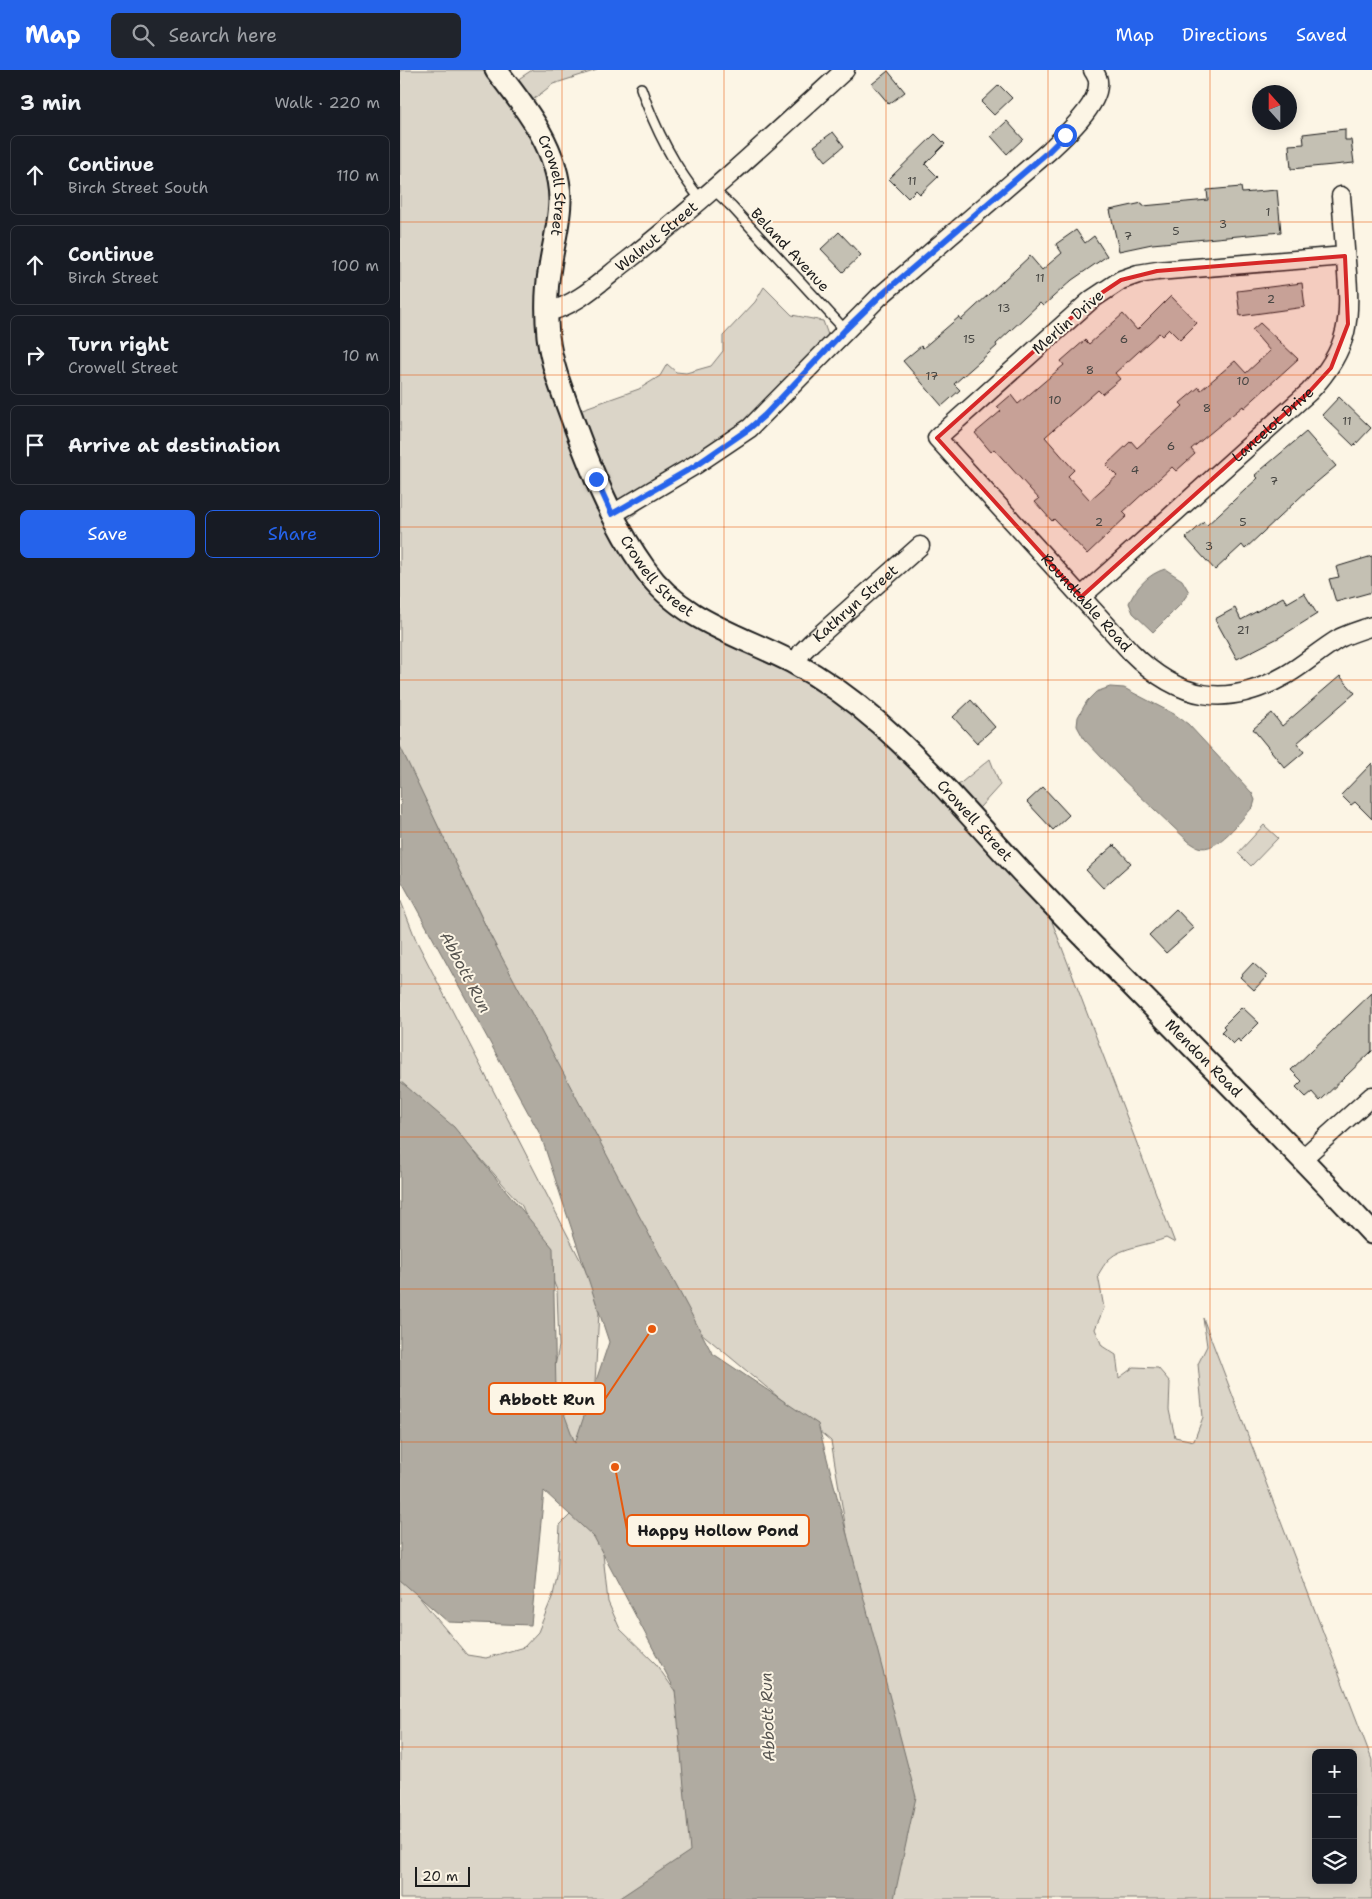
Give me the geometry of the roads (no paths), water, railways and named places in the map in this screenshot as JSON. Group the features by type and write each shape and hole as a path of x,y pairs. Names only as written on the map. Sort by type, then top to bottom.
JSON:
{"street":[{"name":"Crowell Street","path":"496,70 532,118 553,160 560,200 549,273 547,312 548,337 553,362 580,442 612,514 643,568 657,586 675,602 712,625 796,664 848,699 896,738 1034,885"},
{"name":"Walnut Street","path":"547,312 567,306 579,299 707,194 845,70"},
{"path":"612,514 695,466 750,428 765,415 845,330 879,297 1049,151 1088,109 1096,94 1096,78"},
{"name":"Lancelot Drive","path":"1081,597 1322,379 1338,354 1348,324 1349,293 1341,196"},
{"name":"Merlin Drive","path":"937,438 1091,300 1121,280 1157,271 1346,256"},
{"name":"Roundtable Road","path":"937,438 1144,664 1172,684 1206,695 1235,694 1272,682 1288,674 1341,638 1372,626"},
{"name":"Kathryn Street","path":"796,664 802,652 812,642 920,546"},
{"name":"Mendon Road","path":"1034,885 1303,1158 1372,1233"},
{"path":"1303,1158 1372,1096"}],"lane":[{"name":"Beland Avenue","path":"641,88 649,111 673,160 686,181 732,207 845,330"}],"water":[{"path":"1165,569 1182,580 1189,592 1180,605 1153,632 1133,613 1129,603 1143,582 1153,574"},
{"path":"1110,687 1124,688 1174,714 1188,724 1252,793 1255,800 1253,807 1221,841 1205,848 1198,847 1188,841 1121,778 1084,739 1077,726 1078,717 1087,701 1096,692"},
{"path":"400,746 489,933 712,1353 818,1424 916,1797 894,1899 618,1899 690,1851 675,1690 594,1537 544,1491 531,1625 448,1622 400,1580 400,1081 454,1127 553,1248 556,1392 575,1443 609,1342 541,1136 401,880"}],"place":[{"name":"Abbott Run","path":"652,1329"},
{"name":"Happy Hollow Pond","path":"615,1467"}]}
